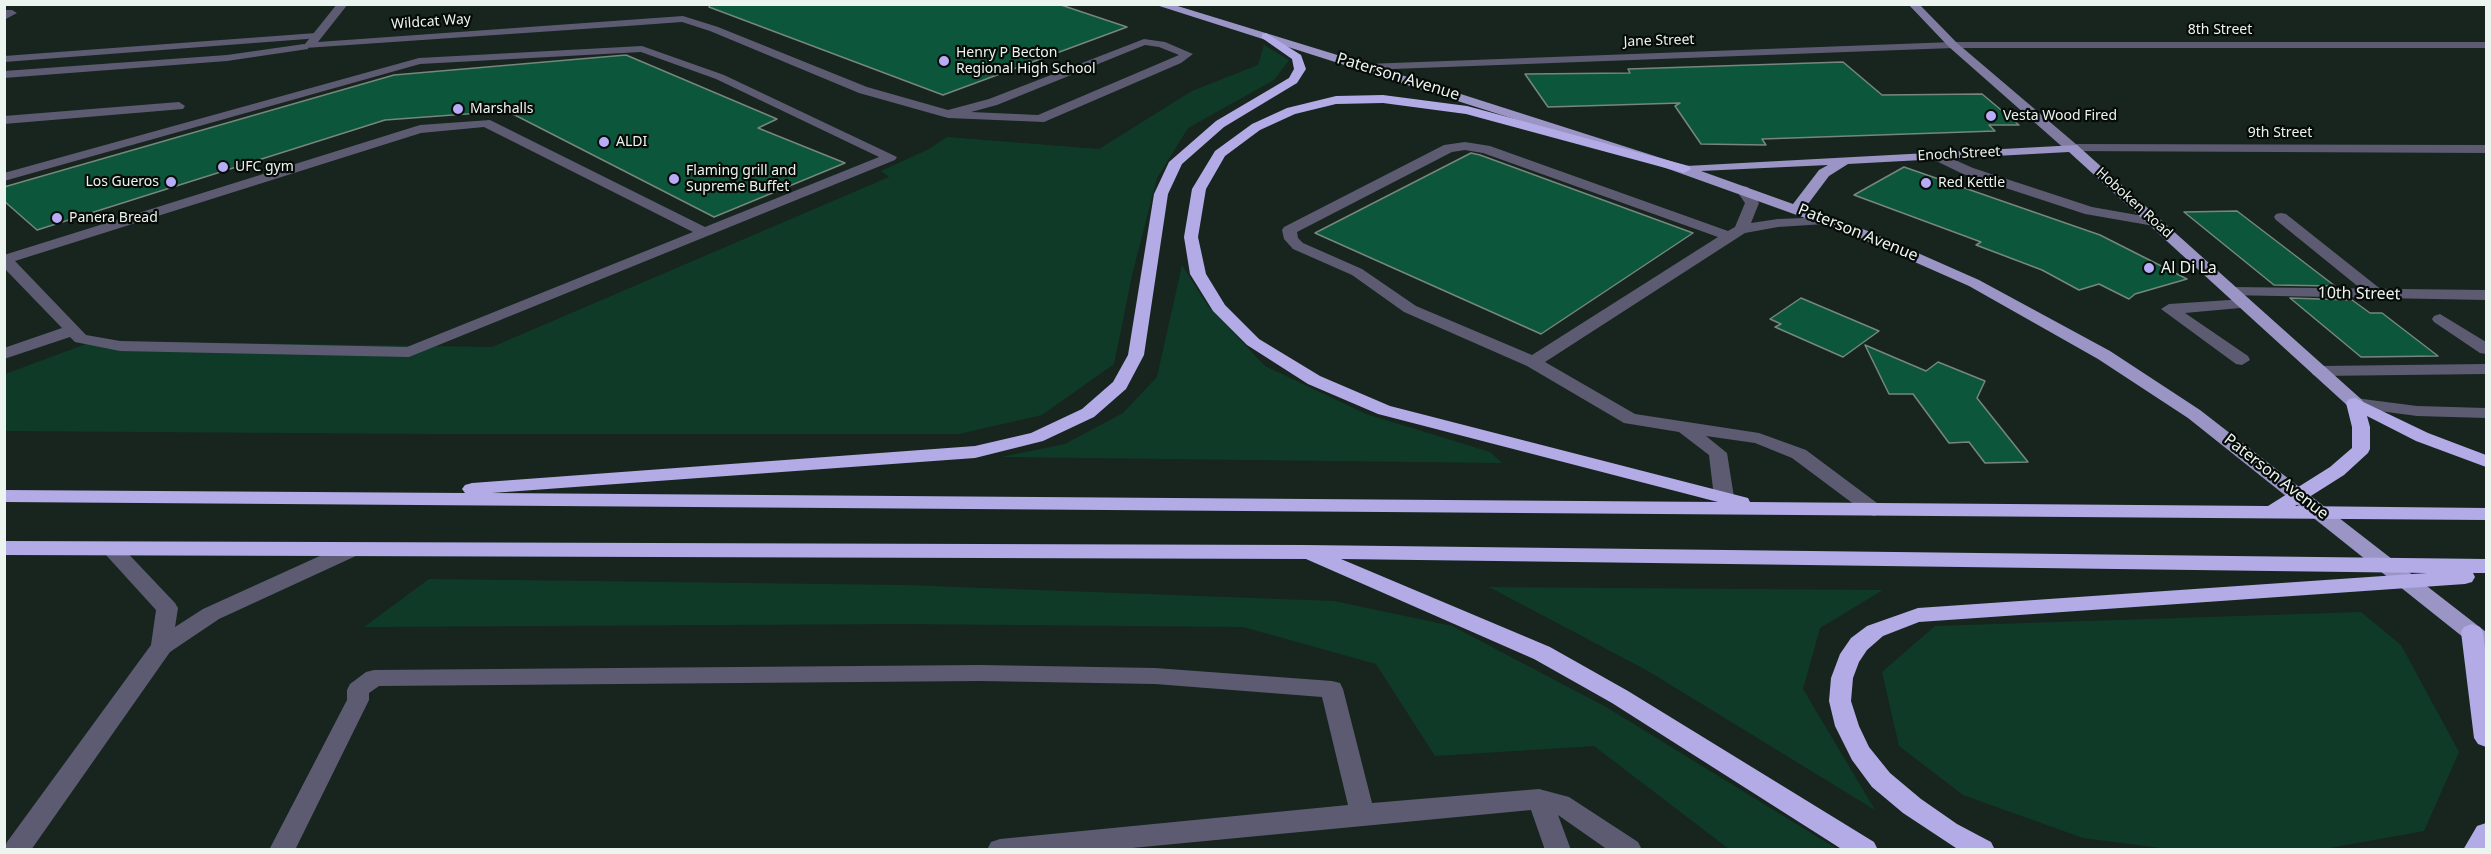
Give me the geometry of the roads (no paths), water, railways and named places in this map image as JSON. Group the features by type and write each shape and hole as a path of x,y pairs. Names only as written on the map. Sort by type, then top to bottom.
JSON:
{"highway":[{"path":"336,498 975,452 1007,446 1065,426 1106,399 1130,370 1136,355 1161,194 1176,162 1220,124 1293,80 1300,69 1297,57 1266,36"},
{"path":"1684,169 1467,110 1425,103 1336,100 1282,115 1256,127 1220,154 1198,189 1191,237 1198,274 1219,308 1253,342 1314,380 1384,410 1764,509"},
{"path":"2355,403 2422,437 2487,461"},
{"path":"2273,512 2337,471 2361,449 2361,427 2355,403"},
{"path":"4,496 2487,514"},
{"path":"4,548 1304,552 2255,566 2487,566"},
{"path":"1304,552 1542,653 1620,697 1865,849"},
{"path":"1982,849 1948,831 1912,806 1881,780 1860,753 1847,726 1840,701 1842,678 1848,660 1859,644 1875,632 1895,622 1918,615 2487,576"},
{"path":"2474,633 2487,738"},
{"path":"2476,849 2487,833"}],"main road":[{"name":"Paterson Avenue","path":"1158,4 1366,67 1684,169 1825,219 1939,266 2030,312 2145,380 2253,459 2474,633"},
{"name":"Enoch Street","path":"1684,169 1771,162 2073,148"},
{"name":"Hoboken Road","path":"2073,148 2355,403"},
{"path":"1797,209 1824,173 1845,160"}],"street":[{"path":"4,75 227,58 288,51 313,41 343,4"},
{"name":"Hoboken Road","path":"1912,4 1953,45 2073,148"},
{"name":"Wildcat Way","path":"313,41 683,19 714,29 863,90 948,114 1040,119 1187,54 1161,44 1144,42 993,102 948,114"},
{"path":"4,59 313,41"},
{"name":"8th Street","path":"1953,45 2487,45"},
{"name":"Jane Street","path":"1366,67 1953,45"},
{"path":"4,177 419,61 642,49 720,77 890,157 409,352 120,346 81,339 5,260 420,129 486,123 704,232"},
{"path":"4,120 179,106"},
{"path":"1735,233 1485,149 1465,146 1449,148 1289,230 1291,238 1298,246 1357,272 1410,309 1533,362 1630,419 1759,438 1798,454 1874,510"},
{"name":"9th Street","path":"2073,148 2487,149"},
{"path":"1935,155 1968,171 2090,211 2154,222"},
{"path":"1735,233 1752,203 1743,190"},
{"path":"2281,218 2378,294"},
{"path":"1533,362 1735,233 1778,223 1825,219"},
{"name":"10th Street","path":"2232,292 2487,295"},
{"path":"2242,360 2169,309 2245,304"},
{"path":"2440,319 2487,349"},
{"path":"4,354 73,330"},
{"path":"2319,371 2487,369"},
{"path":"2355,403 2417,411 2487,413"},
{"path":"1686,429 1718,453 1724,497"},
{"path":"113,550 167,608 162,646"},
{"path":"16,849 162,646 212,614 351,550"},
{"path":"282,849 358,700 358,690 374,678 1008,673 1155,676 1332,689 1362,814"},
{"path":"1539,799 1558,849"},
{"path":"1000,849 1539,799 1560,804 1629,849"}],"place":[{"name":"Henry P Becton Regional High School","path":"944,61"},
{"name":"Marshalls","path":"458,109"},
{"name":"Vesta Wood Fired","path":"1991,116"},
{"name":"ALDI","path":"604,142"},
{"name":"UFC gym","path":"223,167"},
{"name":"Flaming grill and Supreme Buffet","path":"674,179"},
{"name":"Los Gueros","path":"171,182"},
{"name":"Red Kettle","path":"1926,183"},
{"name":"Panera Bread","path":"57,218"},
{"name":"Al Di La","path":"2149,268"}]}
